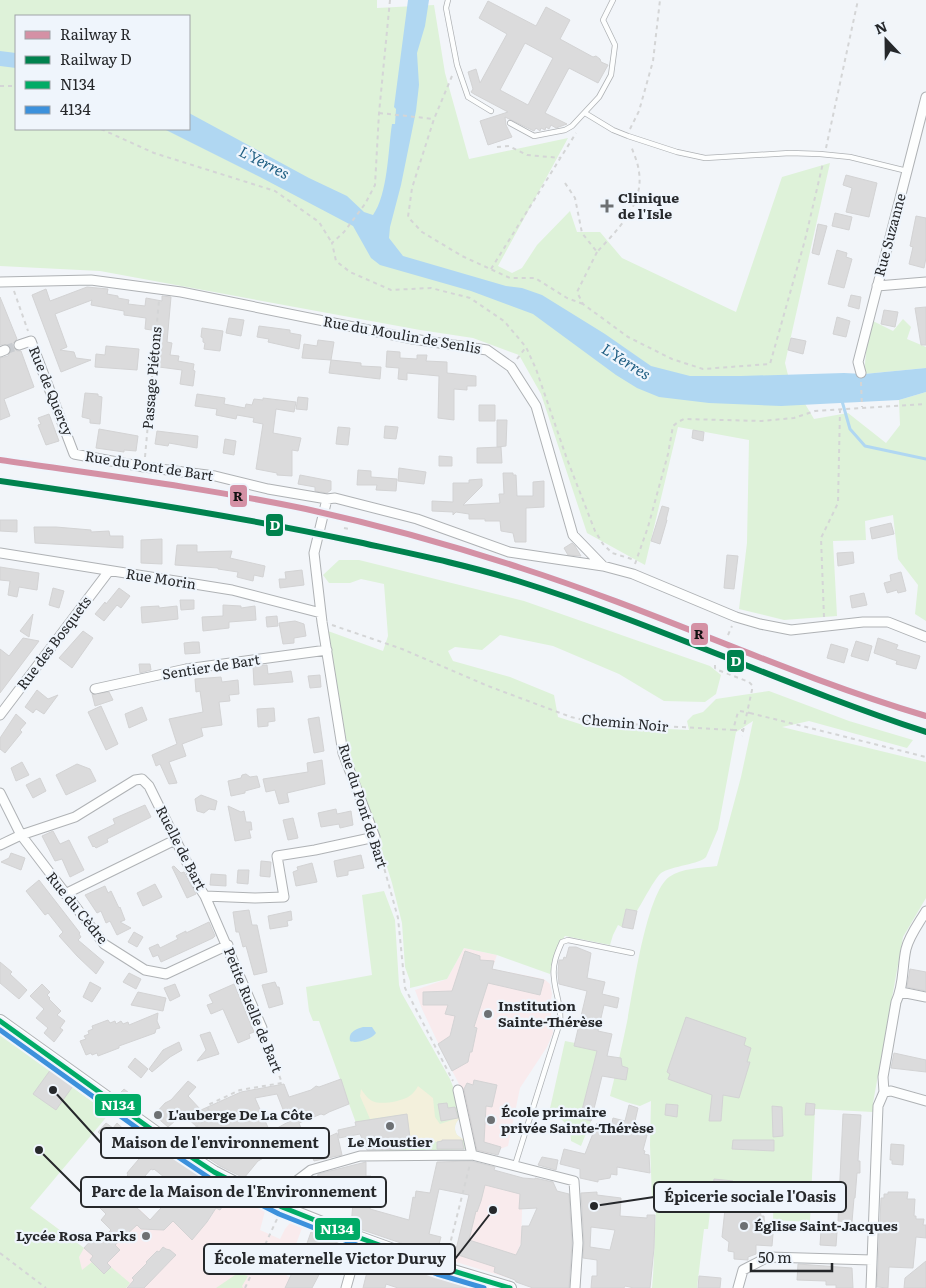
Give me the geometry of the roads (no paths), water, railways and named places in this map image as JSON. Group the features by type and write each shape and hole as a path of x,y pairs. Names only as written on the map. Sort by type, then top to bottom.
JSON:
{"main road":[{"path":"0,1020 176,1147 214,1172 282,1207 360,1238 444,1268 510,1288"}],"street":[{"name":"Rue Suzanne","path":"861,373 858,362 926,97"},
{"name":"Rue du Moulin de Senlis","path":"0,282 91,280 160,289 413,339 487,350 511,367 536,406 573,535 603,566"},
{"path":"877,286 926,282"},
{"name":"Rue de Quercy","path":"19,345 31,341 74,454"},
{"name":"Rue du Pont de Bart","path":"74,454 144,467 215,476 268,489 327,499 335,498 417,519 509,552 603,566"},
{"name":"Rue du Pont de Bart","path":"327,499 314,553 321,618 343,752 375,837"},
{"name":"Rue Morin","path":"0,553 232,590 321,618"},
{"path":"603,566 633,574 736,617 760,624 791,630 863,622 888,622 926,637"},
{"name":"Rue des Bosquets","path":"0,715 109,570"},
{"name":"Sentier de Bart","path":"95,689 186,669 327,650"},
{"name":"Ruelle de Bart","path":"20,835 75,817 135,780 142,779 149,786 199,887 206,896 255,898 284,897 277,856 375,837"},
{"name":"Rue du Cèdre","path":"0,793 20,835 104,944 145,970 166,974 228,945"},
{"path":"0,845 20,835"},
{"path":"65,894 175,840"},
{"name":"Petite Ruelle de Bart","path":"206,896 262,1028"},
{"path":"871,1288 878,1106 884,1092 884,1068 896,1002 901,992 906,947 926,911"},
{"path":"901,992 926,997"},
{"path":"458,1090 472,1155"},
{"path":"884,1092 891,1091 926,1101"},
{"path":"270,1201 310,1170 360,1156 472,1155 574,1181 578,1243 575,1288"},
{"path":"346,1288 360,1238"},
{"path":"738,1288 743,1270 768,1258 872,1260"}],"lane":[{"path":"448,0 446,8 457,65 468,97 491,111"},
{"path":"510,124 534,136 565,130 578,121 585,113 598,97 611,75 615,45 603,20 613,0"},
{"path":"585,113 613,130 628,136 677,152 705,158 790,153 825,154 850,157 907,171"},
{"path":"514,1166 560,1022 561,1013 553,976 556,958 562,942 568,940 632,954"}],"water":[{"name":"L'Yerres","path":"408,0 429,0 425,26 417,53 419,85 416,111 401,185 390,227 389,238 403,256 542,295 605,334 651,366 690,376 864,374 926,368 926,392 899,400 781,406 709,403 659,397 637,388 616,375 533,314 471,291 380,265 371,258 353,226 166,130 190,130 190,114 309,178 347,196 364,212 373,215 382,196 385,184 392,124 395,124 396,109 394,107"},
{"path":"0,51 15,53 15,68 0,66"},
{"path":"363,1027 372,1027 376,1033 364,1040 350,1041 351,1033"}],"waterway":[{"path":"842,401 850,429 865,446 926,459"}],"tunnel":[{"path":"5,350 19,345"}],"rail line":[{"name":"R","path":"0,460 268,501 415,536 572,585 824,682 926,716"},
{"name":"D","path":"0,481 265,523 477,569 621,616 823,695 926,732"}],"place":[{"name":"Clinique de l'Isle","path":"607,206"},
{"name":"Institution Sainte-Thérèse","path":"488,1014"},
{"name":"Maison de l'environnement","path":"53,1090"},
{"name":"L'auberge De La Côte","path":"158,1115"},
{"name":"École primaire privée Sainte-Thérèse","path":"491,1120"},
{"name":"Le Moustier","path":"390,1126"},
{"name":"Parc de la Maison de l'Environnement","path":"39,1150"},
{"name":"Épicerie sociale l'Oasis","path":"594,1206"},
{"name":"École maternelle Victor Duruy","path":"493,1210"},
{"name":"Église Saint-Jacques","path":"744,1226"},
{"name":"Lycée Rosa Parks","path":"146,1236"}]}
